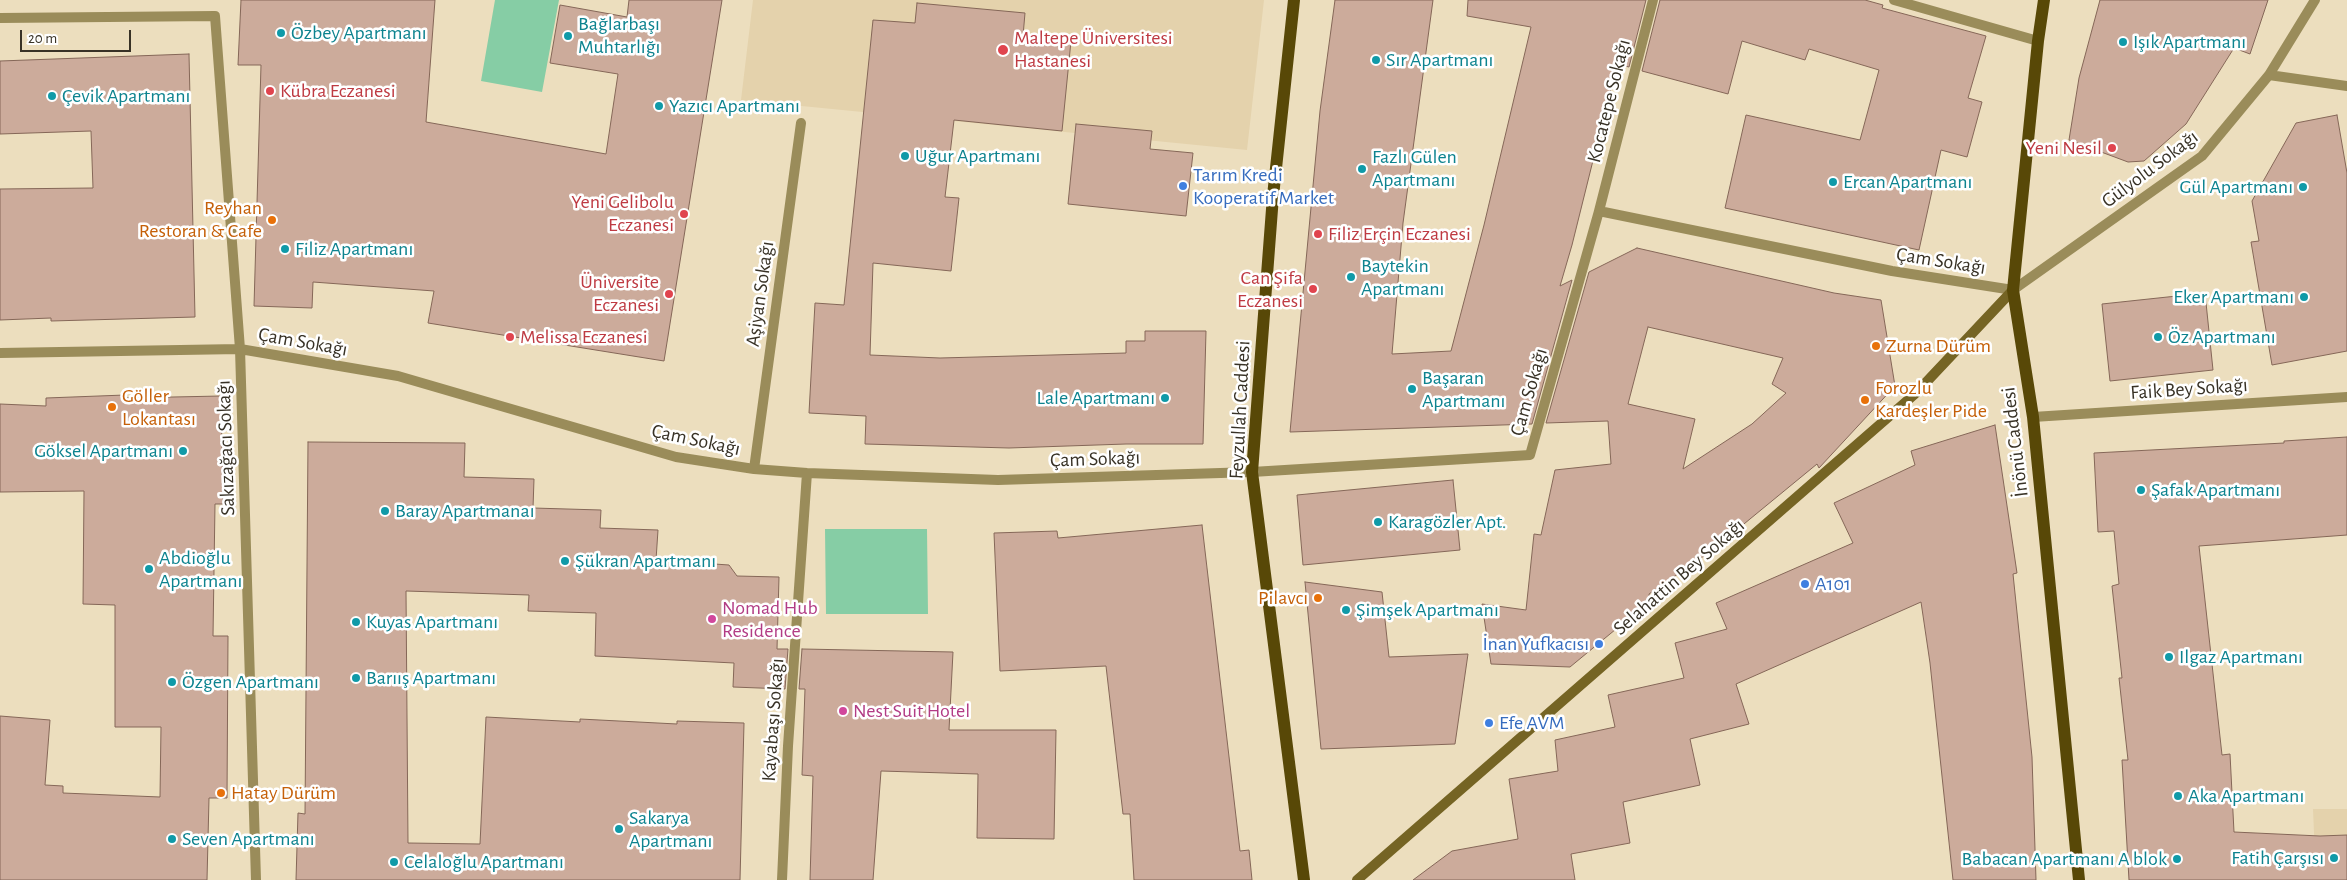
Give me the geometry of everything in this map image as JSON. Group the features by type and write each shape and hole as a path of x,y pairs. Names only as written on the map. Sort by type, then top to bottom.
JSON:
{"main road":[{"name":"Feyzullah Caddesi","path":"1294,0 1274,196 1252,472 1304,880"},
{"name":"İnönü Caddesi","path":"2044,0 2038,41 2013,290 2033,417 2079,880"},
{"name":"Selahattin Bey Sokağı","path":"1357,880 1916,393 2013,290"}],"street":[{"name":"Kocatepe Sokağı","path":"1599,210 1653,0"},
{"path":"1894,0 2038,41"},
{"name":"Gülyolu Sokağı","path":"2013,290 2202,156 2269,75 2315,0"},
{"name":"Sakızağacı Sokağı","path":"0,18 215,16 240,349 256,880"},
{"path":"2269,75 2347,86"},
{"name":"Aşiyan Sokağı","path":"754,469 801,123"},
{"name":"Çam Sokağı","path":"0,353 240,349 398,376 676,457 754,469 807,473 998,480 1252,472 1530,455 1599,210 1892,271 2013,290"},
{"name":"Faik Bey Sokağı","path":"2033,417 2347,397"},
{"name":"Kayabaşı Sokağı","path":"782,880 788,746 807,473"}],"shaded area":[{"name":"Maltepe Üniversitesi Hastanesi","path":"753,0 1264,0 1247,150 741,100"},
{"path":"2313,809 2347,809 2347,880 2316,880"}],"green space":[{"path":"495,0 559,0 542,92 481,81"},
{"path":"825,529 927,529 928,614 826,614"}],"building":[{"path":"241,0 435,0 426,122 606,154 618,74 550,63 560,5 627,17 629,0 722,0 664,361 428,323 434,291 313,282 312,308 254,306 261,65 238,65"},
{"path":"1335,0 1433,0 1403,223 1392,354 1451,351 1484,225 1531,27 1467,16 1468,0 1646,0 1629,67 1617,64 1560,286 1572,280 1532,424 1290,432 1320,111"},
{"path":"1660,0 1865,0 1883,5 1882,8 1986,36 1968,98 1982,102 1967,157 1941,150 1919,250 1725,208 1746,115 1860,140 1879,70 1809,49 1805,60 1742,41 1728,94 1642,71"},
{"path":"2100,0 2268,0 2250,54 2234,48 2186,124 2144,161 2128,162 2069,140 2079,78"},
{"path":"917,3 1025,13 1023,36 1071,41 1062,131 954,120 945,197 959,198 951,271 873,263 870,355 940,358 1126,353 1126,341 1145,341 1145,331 1206,331 1203,444 1126,444 1009,448 865,444 866,416 809,413 815,303 844,305 873,20 915,23"},
{"path":"189,54 195,317 51,321 51,318 0,320 0,189 93,188 91,131 0,134 0,61"},
{"path":"2337,115 2347,173 2347,351 2272,365 2251,242 2259,241 2252,201 2296,123"},
{"path":"1076,124 1152,131 1150,149 1193,153 1186,216 1068,204"},
{"path":"1637,248 1834,293 1881,300 1895,386 1819,468 1817,464 1711,551 1649,594 1650,601 1570,667 1491,664 1482,604 1526,610 1534,534 1541,535 1555,470 1611,464 1608,421 1546,423 1589,272","holes":["1648,327 1783,358 1772,384 1786,393 1752,424 1683,469 1695,419 1628,404"]},
{"name":"Öz Apartmanı","path":"2205,293 2213,370 2110,381 2102,304"},
{"path":"125,395 125,398 221,396 223,504 215,504 213,636 228,636 227,798 209,798 207,880 0,880 0,716 50,720 45,785 63,786 63,793 160,797 161,727 115,727 115,605 83,604 84,491 0,492 0,404 46,406 46,398"},
{"path":"1995,425 2017,573 2013,574 2032,757 2036,880 1953,880 1930,663 1921,602 1736,684 1749,724 1690,739 1700,785 1623,802 1630,843 1571,854 1575,880 1413,880 1452,851 1518,839 1509,779 1558,771 1555,740 1615,727 1608,695 1684,678 1675,643 1727,629 1716,603 1853,543 1834,503 1915,465 1911,451"},
{"path":"2347,437 2347,535 2199,546 2222,755 2230,754 2234,832 2320,836 2347,835 2347,880 2129,880 2122,760 2128,760 2119,678 2122,678 2112,586 2119,584 2114,531 2098,532 2094,453 2284,443 2284,441"},
{"path":"308,442 465,443 464,477 534,479 533,508 601,510 600,528 658,530 656,560 729,565 737,576 779,577 777,649 788,649 785,689 733,687 734,663 595,656 596,613 528,611 529,595 406,591 408,843 480,844 486,717 580,722 580,719 677,724 677,721 744,723 740,880 296,880 298,813 305,814"},
{"name":"Karagözler Apt.","path":"1453,480 1460,550 1303,565 1297,495"},
{"path":"1202,525 1240,851 1249,850 1252,880 1134,880 1130,814 1123,814 1106,666 1000,671 994,533 1057,531 1058,538"},
{"name":"Şimşek Apartmanı","path":"1305,582 1382,592 1389,657 1468,654 1455,744 1321,749"},
{"path":"802,649 953,652 949,730 1056,730 1054,839 977,838 978,774 881,771 873,880 810,880 813,776 802,775 805,689 799,689"}],"place":[{"name":"Özbey Apartmanı","path":"281,33"},
{"name":"Bağlarbaşı Muhtarlığı","path":"568,36"},
{"name":"Işık Apartmanı","path":"2123,42"},
{"name":"Maltepe Üniversitesi Hastanesi","path":"1003,50"},
{"name":"Sır Apartmanı","path":"1376,60"},
{"name":"Kübra Eczanesi","path":"270,91"},
{"name":"Çevik Apartmanı","path":"52,96"},
{"name":"Yazıcı Apartmanı","path":"659,106"},
{"name":"Yeni Nesil","path":"2112,148"},
{"name":"Uğur Apartmanı","path":"905,156"},
{"name":"Fazlı Gülen Apartmanı","path":"1362,169"},
{"name":"Ercan Apartmanı","path":"1833,182"},
{"name":"Tarım Kredi Kooperatif Market","path":"1183,186"},
{"name":"Gül Apartmanı","path":"2303,187"},
{"name":"Yeni Gelibolu Eczanesi","path":"684,214"},
{"name":"Reyhan Restoran & Cafe","path":"272,220"},
{"name":"Filiz Erçin Eczanesi","path":"1318,234"},
{"name":"Filiz Apartmanı","path":"285,249"},
{"name":"Baytekin Apartmanı","path":"1351,277"},
{"name":"Can Şifa Eczanesi","path":"1313,289"},
{"name":"Üniversite Eczanesi","path":"669,294"},
{"name":"Eker Apartmanı","path":"2304,297"},
{"name":"Melissa Eczanesi","path":"510,337"},
{"name":"Öz Apartmanı","path":"2158,337"},
{"name":"Zurna Dürüm","path":"1876,346"},
{"name":"Başaran Apartmanı","path":"1412,389"},
{"name":"Lale Apartmanı","path":"1165,398"},
{"name":"Forozlu Kardeşler Pide","path":"1865,400"},
{"name":"Göller Lokantası","path":"112,407"},
{"name":"Göksel Apartmanı","path":"183,451"},
{"name":"Şafak Apartmanı","path":"2141,490"},
{"name":"Baray Apartmanaı","path":"385,511"},
{"name":"Karagözler Apt.","path":"1378,522"},
{"name":"Şükran Apartmanı","path":"565,561"},
{"name":"Abdioğlu Apartmanı","path":"149,569"},
{"name":"A101","path":"1805,584"},
{"name":"Pilavcı","path":"1318,598"},
{"name":"Şimşek Apartmanı","path":"1346,610"},
{"name":"Nomad Hub Residence","path":"712,619"},
{"name":"Kuyas Apartmanı","path":"356,622"},
{"name":"İnan Yufkacısı","path":"1599,644"},
{"name":"Ilgaz Apartmanı","path":"2169,657"},
{"name":"Barıış Apartmanı","path":"356,678"},
{"name":"Özgen Apartmanı","path":"172,682"},
{"name":"Nest Suit Hotel","path":"843,711"},
{"name":"Efe AVM","path":"1489,723"},
{"name":"Hatay Dürüm","path":"221,793"},
{"name":"Aka Apartmanı","path":"2178,796"},
{"name":"Sakarya Apartmanı","path":"619,829"},
{"name":"Seven Apartmanı","path":"172,839"},
{"name":"Fatih Çarşısı","path":"2334,858"},
{"name":"Babacan Apartmanı A blok","path":"2177,859"},
{"name":"Celaloğlu Apartmanı","path":"394,862"}]}
